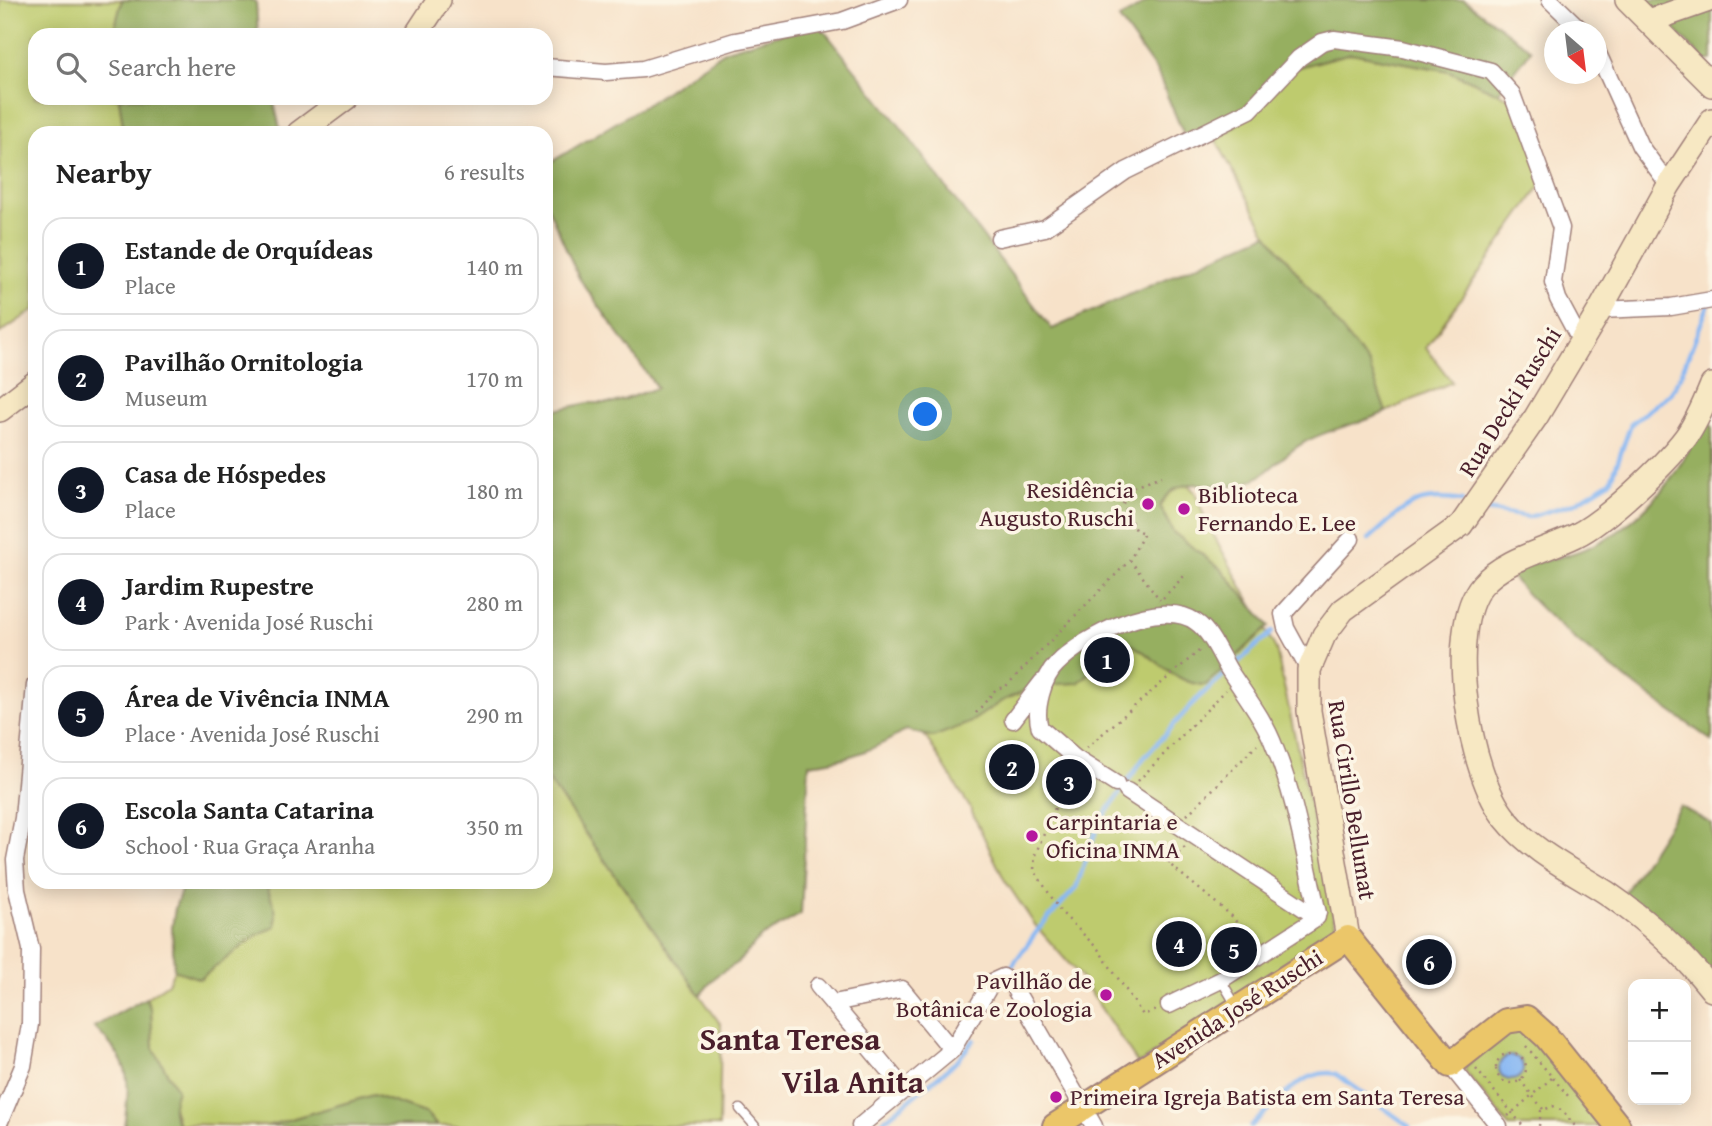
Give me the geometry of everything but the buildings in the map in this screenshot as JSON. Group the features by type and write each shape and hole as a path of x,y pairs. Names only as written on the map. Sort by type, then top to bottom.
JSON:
{"main road":[{"name":"Avenida José Ruschi","path":"1055,1126 1089,1117 1237,1008 1348,938"},
{"path":"1348,938 1461,1064 1506,1021 1526,1018 1546,1036 1618,1126"}],"street":[{"path":"421,28 439,0"},
{"path":"553,68 606,72 643,69 747,38 842,21 899,0"},
{"path":"1550,0 1572,21"},
{"path":"1627,0 1712,85"},
{"path":"1649,21 1709,0"},
{"path":"999,238 1045,228 1126,171 1250,110 1298,58 1322,41 1334,39 1403,48 1491,71 1512,94 1559,220 1561,240 1555,290 1580,340"},
{"path":"1607,72 1640,146 1669,184"},
{"path":"308,126 337,105"},
{"name":"Rua Decki Ruschi","path":"1309,670 1324,635 1343,610 1461,525 1536,417 1600,310 1669,184 1712,120"},
{"path":"1600,310 1650,309 1707,301"},
{"path":"1712,385 1686,437 1609,511 1579,534 1496,573 1483,583 1472,602 1465,641 1471,731 1477,759 1496,806 1506,820 1536,847 1610,895 1658,933 1694,967 1712,990"},
{"path":"0,410 28,388"},
{"path":"1309,670 1286,628 1283,614 1351,539"},
{"path":"1013,720 1050,672 1071,652 1111,629 1165,607 1194,620 1211,641 1269,733 1290,799 1317,917"},
{"name":"Rua Cirillo Bellumat","path":"1309,670 1309,711 1348,938"},
{"path":"1050,672 1039,707 1039,724 1060,746 1317,917"},
{"path":"0,1121 23,1066 30,1024 31,949 17,890 15,860 23,818 28,763"},
{"path":"1169,1005 1221,980 1317,917"},
{"path":"860,1126 952,1050 992,982 1003,977 1009,981 1089,1117"},
{"path":"818,986 905,1090"},
{"path":"834,1003 902,989 952,1050"},
{"path":"1461,1064 1502,1122"}],"lane":[{"path":"1221,980 1237,1008"},
{"path":"740,1109 755,1126"}],"path":[{"path":"976,713 996,689 1006,686 1130,560 1144,533 1135,530 1119,492 1161,477"},
{"path":"1130,560 1165,607 1185,576"},
{"path":"1075,758 1211,641"},
{"path":"1124,789 1231,672"},
{"path":"1179,824 1269,733"},
{"path":"1060,746 1048,780 1048,788 1056,802 1055,808 1033,865 1061,912 1098,949 1143,1014 1169,1005"},
{"path":"1197,836 1168,863 1233,918 1259,956"},
{"path":"1522,1040 1569,1098"},
{"path":"1522,1057 1530,1051"},
{"path":"1513,1052 1522,1057 1526,1072 1520,1080 1506,1083 1498,1076 1496,1062 1503,1054 1513,1052"},
{"path":"1461,1064 1488,1084 1523,1126"},
{"path":"1502,1122 1558,1073"},
{"path":"1488,1084 1498,1076"},
{"path":"1520,1080 1543,1110"},
{"path":"1539,1126 1539,1115 1543,1110 1558,1107 1575,1126"}],"green space":[{"path":"0,0 122,0 115,28 28,28 28,105 120,105 123,126 28,126 28,314 0,333"},
{"path":"122,0 256,2 258,28 115,28"},
{"path":"1150,0 1464,0 1531,50 1498,93 1449,71 1351,53 1295,68 1261,105 1226,133 1215,140 1196,143 1184,135 1157,72 1119,19"},
{"path":"1646,0 1712,0 1712,60 1705,61"},
{"path":"818,23 903,130 1052,329 1267,234 1369,365 1386,412 1305,442 1251,481 1231,486 1187,485 1168,495 1160,506 1173,532 1222,570 1269,626 1206,685 1185,681 1132,645 1108,657 1078,683 1037,685 1002,701 969,723 933,737 906,730 860,753 809,764 801,914 761,937 736,964 717,975 700,995 553,787 553,410 588,403 614,403 657,388 579,278 553,219 553,161 650,102 726,50"},
{"path":"1351,53 1449,71 1519,102 1546,178 1426,348 1452,382 1386,412 1369,366 1267,234 1216,140 1295,68"},
{"path":"120,105 275,105 279,126 123,126"},
{"path":"553,179 1032,324 1195,492 1206,521 1276,649 1338,936 1138,1064 1079,975 1035,925 1004,879 969,806 931,745 553,195"},
{"path":"1703,421 1712,426 1712,741 1576,640 1527,594 1505,569 1570,554 1600,542 1620,530 1654,499 1669,481"},
{"path":"553,787 721,1025 719,1126 437,1126 427,1114 373,1095 267,1126 178,1124 172,1103 177,1090 153,1048 151,1010 146,998 168,983 174,970 200,978 254,937 276,926 275,908 268,889 553,889"},
{"path":"1680,806 1712,824 1712,978 1622,897"},
{"path":"182,889 268,889 275,908 276,926 254,937 200,979 174,970 172,927"},
{"path":"146,998 151,1010 153,1048 177,1090 173,1109 180,1126 124,1126 127,1082 122,1061 94,1027"},
{"path":"1514,1026 1522,1026 1606,1126 1509,1126 1465,1071 1466,1066"},
{"path":"373,1095 427,1114 437,1126 267,1126"}],"water":[{"path":"1511,1056 1520,1059 1523,1068 1520,1077 1511,1080 1502,1077 1499,1068 1502,1059"}],"waterway":[{"path":"1486,510 1529,517 1575,503 1611,481 1631,424 1671,393 1708,306"},
{"path":"1369,539 1410,505 1431,499 1462,501"},
{"path":"1012,966 1040,927 1076,888 1098,825 1143,759 1197,699 1272,632"},
{"path":"877,1126 956,1062 974,1040"},
{"path":"1251,1126 1301,1082 1324,1073 1336,1074 1409,1126"}],"place":[{"name":"Residência Augusto Ruschi","path":"1148,504"},
{"name":"Biblioteca Fernando E. Lee","path":"1184,509"},
{"name":"Estande de Orquídeas","path":"1107,660"},
{"name":"Pavilhão Ornitologia","path":"1012,767"},
{"name":"Casa de Hóspedes","path":"1069,782"},
{"name":"Carpintaria e Oficina INMA","path":"1032,836"},
{"name":"Jardim Rupestre","path":"1179,944"},
{"name":"Área de Vivência INMA","path":"1234,950"},
{"name":"Escola Santa Catarina","path":"1429,962"},
{"name":"Pavilhão de Botânica e Zoologia","path":"1106,995"},
{"name":"Primeira Igreja Batista em Santa Teresa","path":"1056,1097"}],"district":[{"name":"Santa Teresa","path":"790,1039"},
{"name":"Vila Anita","path":"853,1082"}]}
